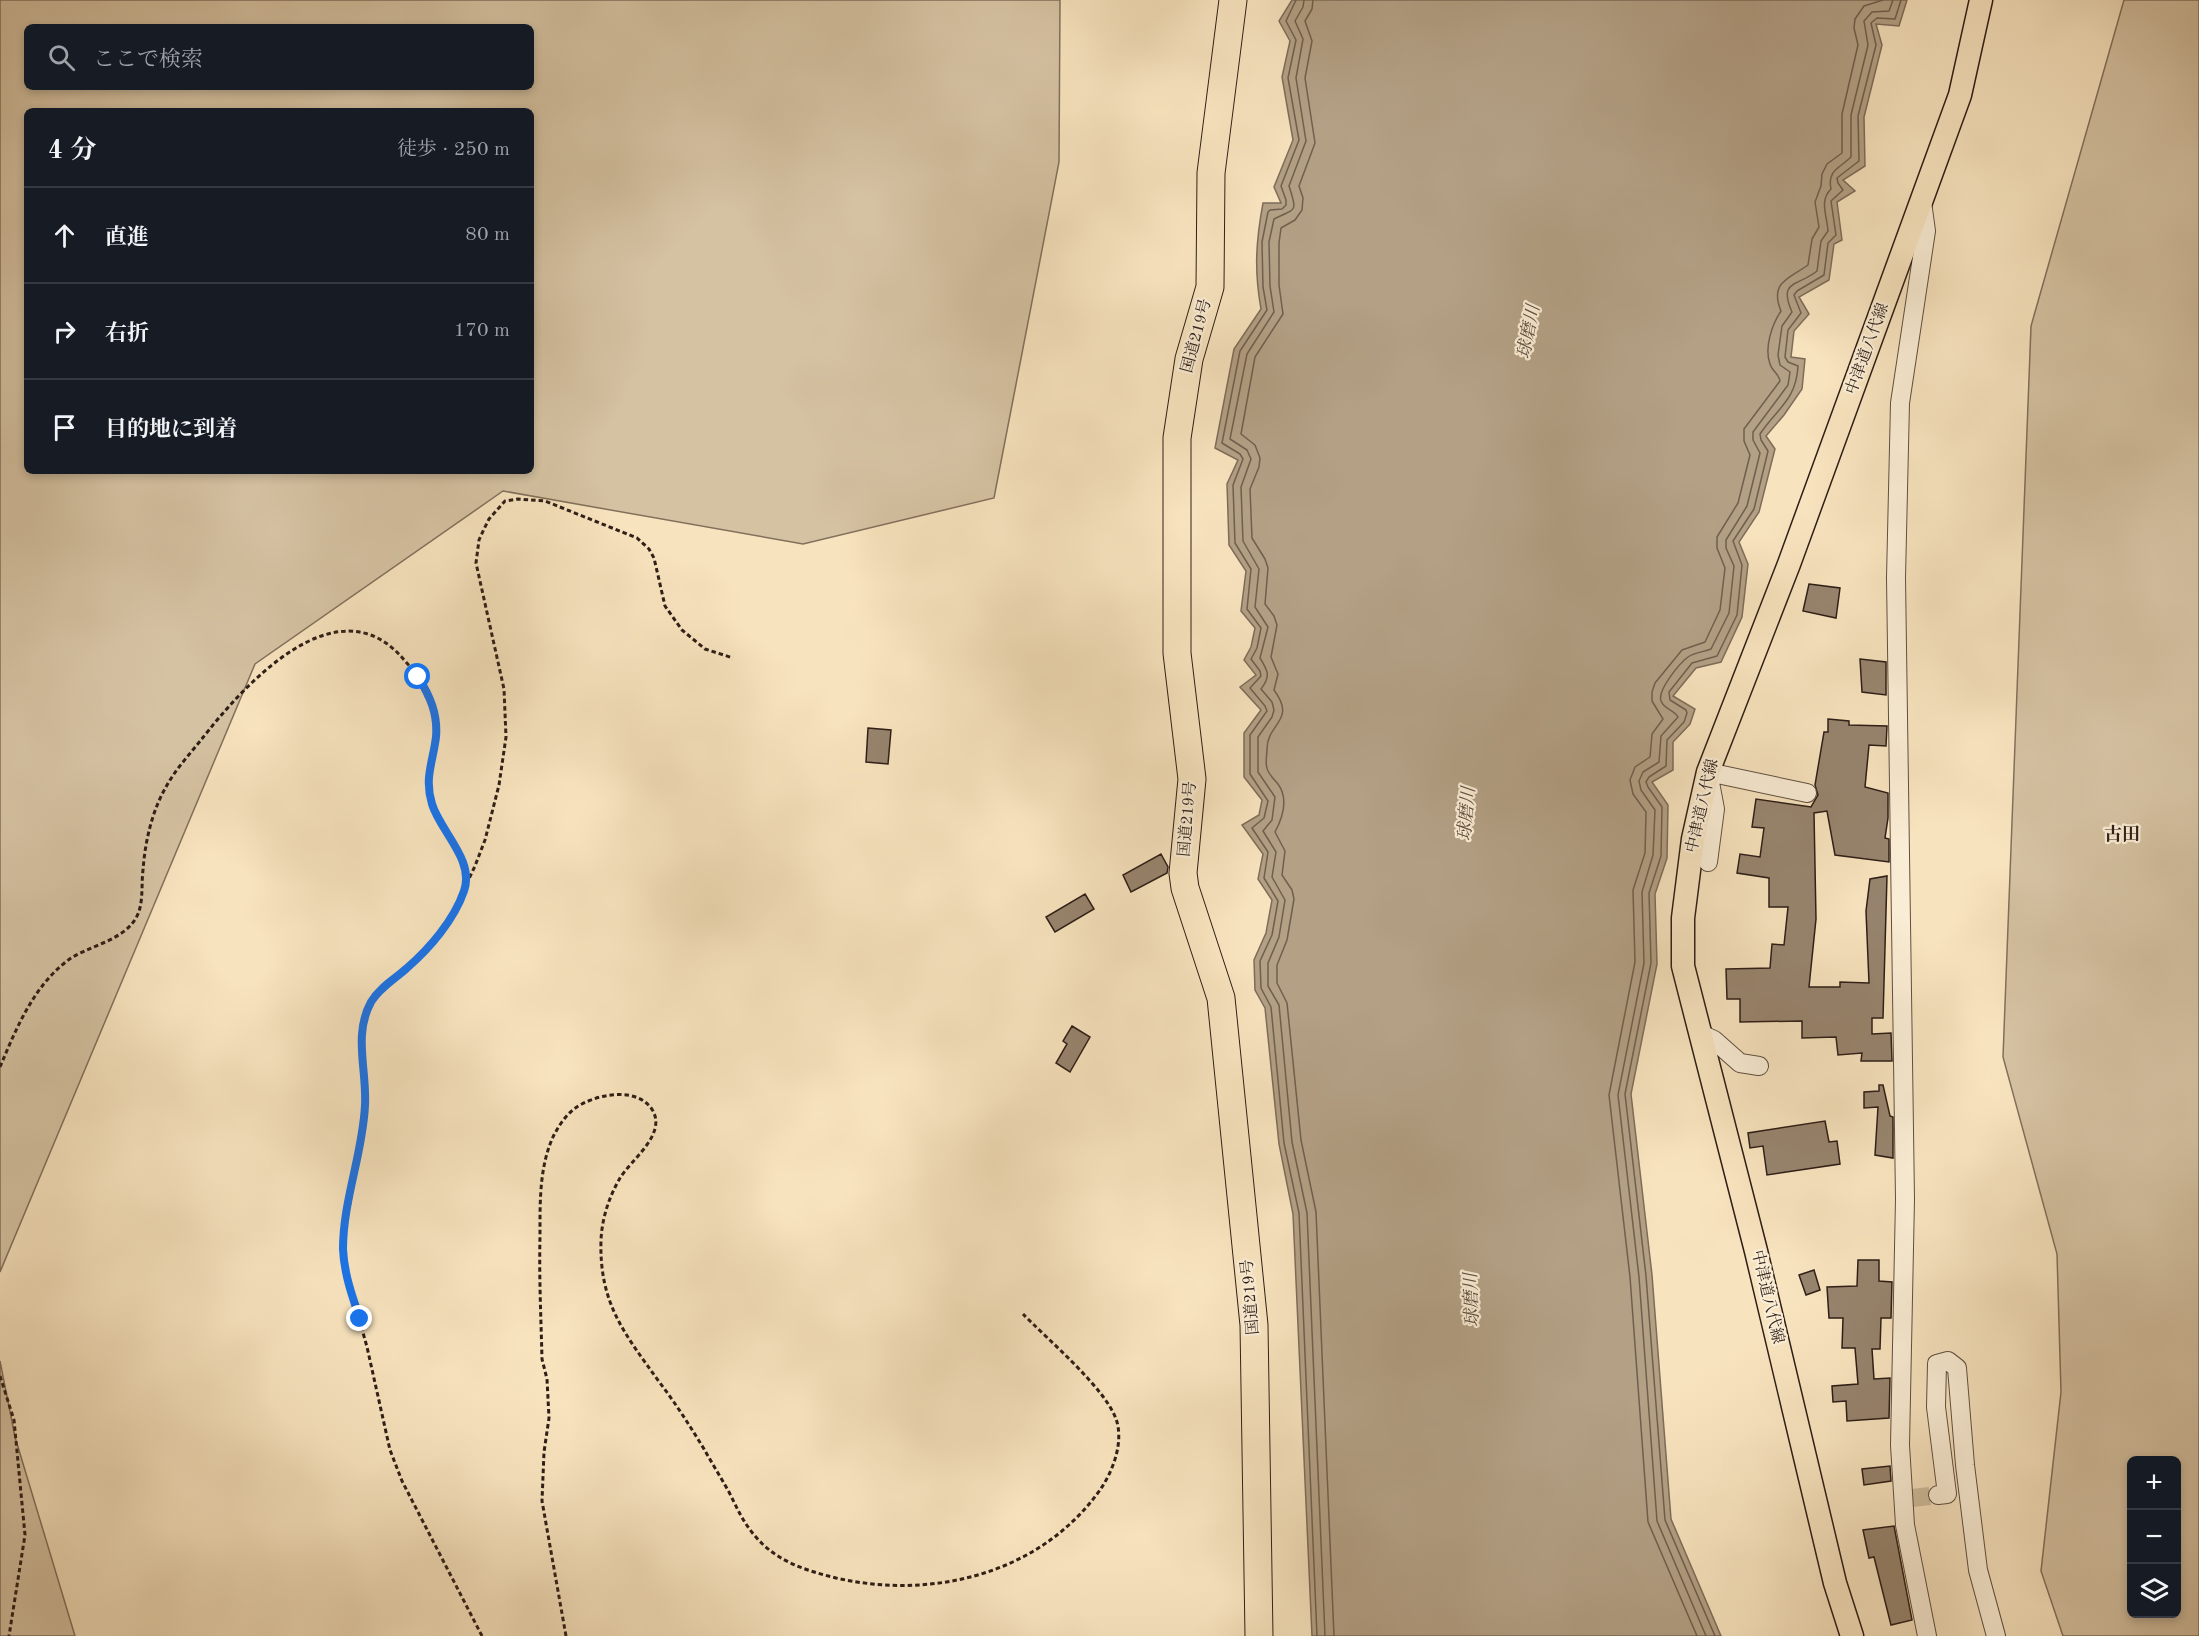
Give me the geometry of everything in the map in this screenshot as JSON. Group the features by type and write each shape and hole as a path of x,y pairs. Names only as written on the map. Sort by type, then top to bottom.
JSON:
{"highway":[{"name":"国道219号","path":"1233,0 1211,173 1210,287 1189,359 1177,438 1177,653 1192,779 1183,873 1185,888 1221,998 1254,1325 1259,1636"}],"main road":[{"name":"中津道八代線","path":"1852,1636 1835,1582 1756,1251 1683,966 1683,918 1693,839 1708,772 1789,564 1960,95 1981,0"}],"street":[{"path":"1922,202 1926,231 1900,403 1896,566 1905,1199 1900,1445 1907,1498 1905,1525 1927,1636"},
{"path":"1708,862 1714,809 1708,772 1807,793"},
{"path":"1701,1034 1714,1040 1740,1063 1759,1066"},
{"path":"1938,1496 1947,1494 1936,1407 1937,1364 1948,1361 1957,1368 1965,1465 1978,1570 1996,1636"}],"path":[{"path":"482,1636 395,1466 384,1429 367,1347 346,1272 343,1251 345,1219 364,1127 365,1085 361,1040 366,1015 381,989 410,966 439,934 453,913 485,840 504,761 506,712 504,689 476,563 479,540 489,519 505,501 518,499 545,501 637,538 649,549 654,558 665,606 682,630 705,649 733,658"},
{"path":"0,1067 30,1006 50,976 81,952 120,934 135,920 141,904 147,843 152,822 166,787 217,719 244,688 280,658 310,640 351,632 372,636 399,653 426,689 432,703 436,728 428,776 429,791 437,816 460,854 465,875 465,890"},
{"path":"566,1636 542,1501 549,1418 547,1379 542,1359 540,1221 542,1180 547,1151 558,1129 574,1109 598,1098 624,1095 643,1101 655,1116 656,1123 651,1137 620,1179 604,1216 601,1253 608,1298 623,1332 687,1422 746,1524 769,1551 783,1561 824,1575 874,1585 904,1587 939,1584 982,1575 1006,1565 1046,1542 1080,1514 1106,1481 1118,1449 1116,1419 1104,1397 1023,1314"},
{"path":"0,1376 14,1420 25,1535 9,1636"}],"shaded area":[{"path":"0,0 1060,0 1059,162 994,498 803,544 503,491 255,664 0,1272"},
{"path":"2124,0 2199,0 2199,1636 2063,1636 2041,1571 2061,1392 2057,1254 2003,1057 2031,326"},
{"path":"0,1361 15,1437 75,1636 0,1636"}],"water":[{"name":"球磨川","path":"1292,0 1907,0 1899,26 1876,24 1882,45 1864,117 1865,166 1843,180 1855,191 1837,202 1842,240 1834,244 1829,280 1799,297 1809,314 1794,331 1791,357 1805,359 1802,389 1766,436 1775,449 1759,512 1739,542 1748,564 1742,617 1721,662 1696,668 1673,696 1695,709 1690,724 1673,742 1673,770 1652,782 1668,805 1667,858 1655,894 1657,964 1631,1094 1652,1275 1671,1519 1721,1636 1312,1636 1293,1214 1279,1144 1265,1008 1255,990 1254,960 1266,933 1272,900 1258,879 1263,854 1242,825 1259,815 1262,800 1244,777 1244,733 1261,710 1240,687 1256,675 1244,660 1251,647 1255,628 1241,611 1246,571 1229,545 1227,484 1238,460 1215,448 1234,349 1261,309 1257,281 1257,256 1263,203 1281,203 1274,187 1293,140 1282,77 1290,41 1279,21"}],"building":[{"path":"1809,584 1840,588 1836,618 1803,611"},
{"path":"1860,659 1886,662 1886,695 1862,692"},
{"path":"1828,719 1849,721 1849,725 1887,726 1886,746 1869,745 1865,787 1888,793 1885,838 1889,839 1889,862 1835,855 1827,811 1814,813 1816,919 1809,987 1840,987 1840,982 1869,983 1866,911 1870,879 1887,876 1883,1018 1872,1018 1872,1034 1891,1033 1892,1061 1861,1061 1862,1053 1838,1055 1836,1037 1802,1038 1802,1021 1740,1022 1740,999 1727,999 1726,969 1770,968 1772,944 1784,945 1788,907 1769,907 1769,878 1737,873 1740,854 1760,857 1764,828 1752,827 1756,799 1811,807 1818,795 1815,785 1824,732 1828,732"},
{"path":"868,728 891,730 888,764 866,762"},
{"path":"1161,854 1168,867 1167,873 1131,892 1123,875"},
{"path":"1085,894 1094,909 1055,932 1046,917"},
{"path":"1072,1026 1090,1037 1070,1072 1056,1063 1067,1044 1063,1041"},
{"path":"1879,1085 1883,1085 1890,1116 1893,1117 1893,1158 1875,1155 1878,1107 1864,1108 1864,1092 1879,1091"},
{"path":"1825,1121 1829,1142 1837,1141 1840,1164 1767,1175 1763,1146 1750,1148 1748,1133"},
{"path":"1858,1260 1879,1260 1879,1281 1892,1282 1891,1318 1881,1318 1880,1349 1872,1349 1874,1379 1890,1378 1889,1418 1847,1421 1846,1401 1833,1402 1832,1386 1858,1384 1855,1348 1842,1348 1843,1318 1829,1318 1827,1287 1857,1286"},
{"path":"1814,1270 1820,1290 1806,1295 1799,1275"},
{"path":"1890,1466 1891,1481 1864,1485 1862,1469"},
{"path":"1894,1526 1912,1620 1891,1625 1874,1557 1869,1558 1863,1530"}],"tunnel":[{"path":"1912,1498 1938,1495"}],"district":[{"name":"古田","path":"2122,835"}],"route":[{"path":"360,1319 346,1272 343,1251 345,1219 364,1127 362,1027 372,1001 381,989 423,953 453,913 465,890 462,860 437,816 429,791 428,776 436,738 436,717 426,689 418,677"}]}
